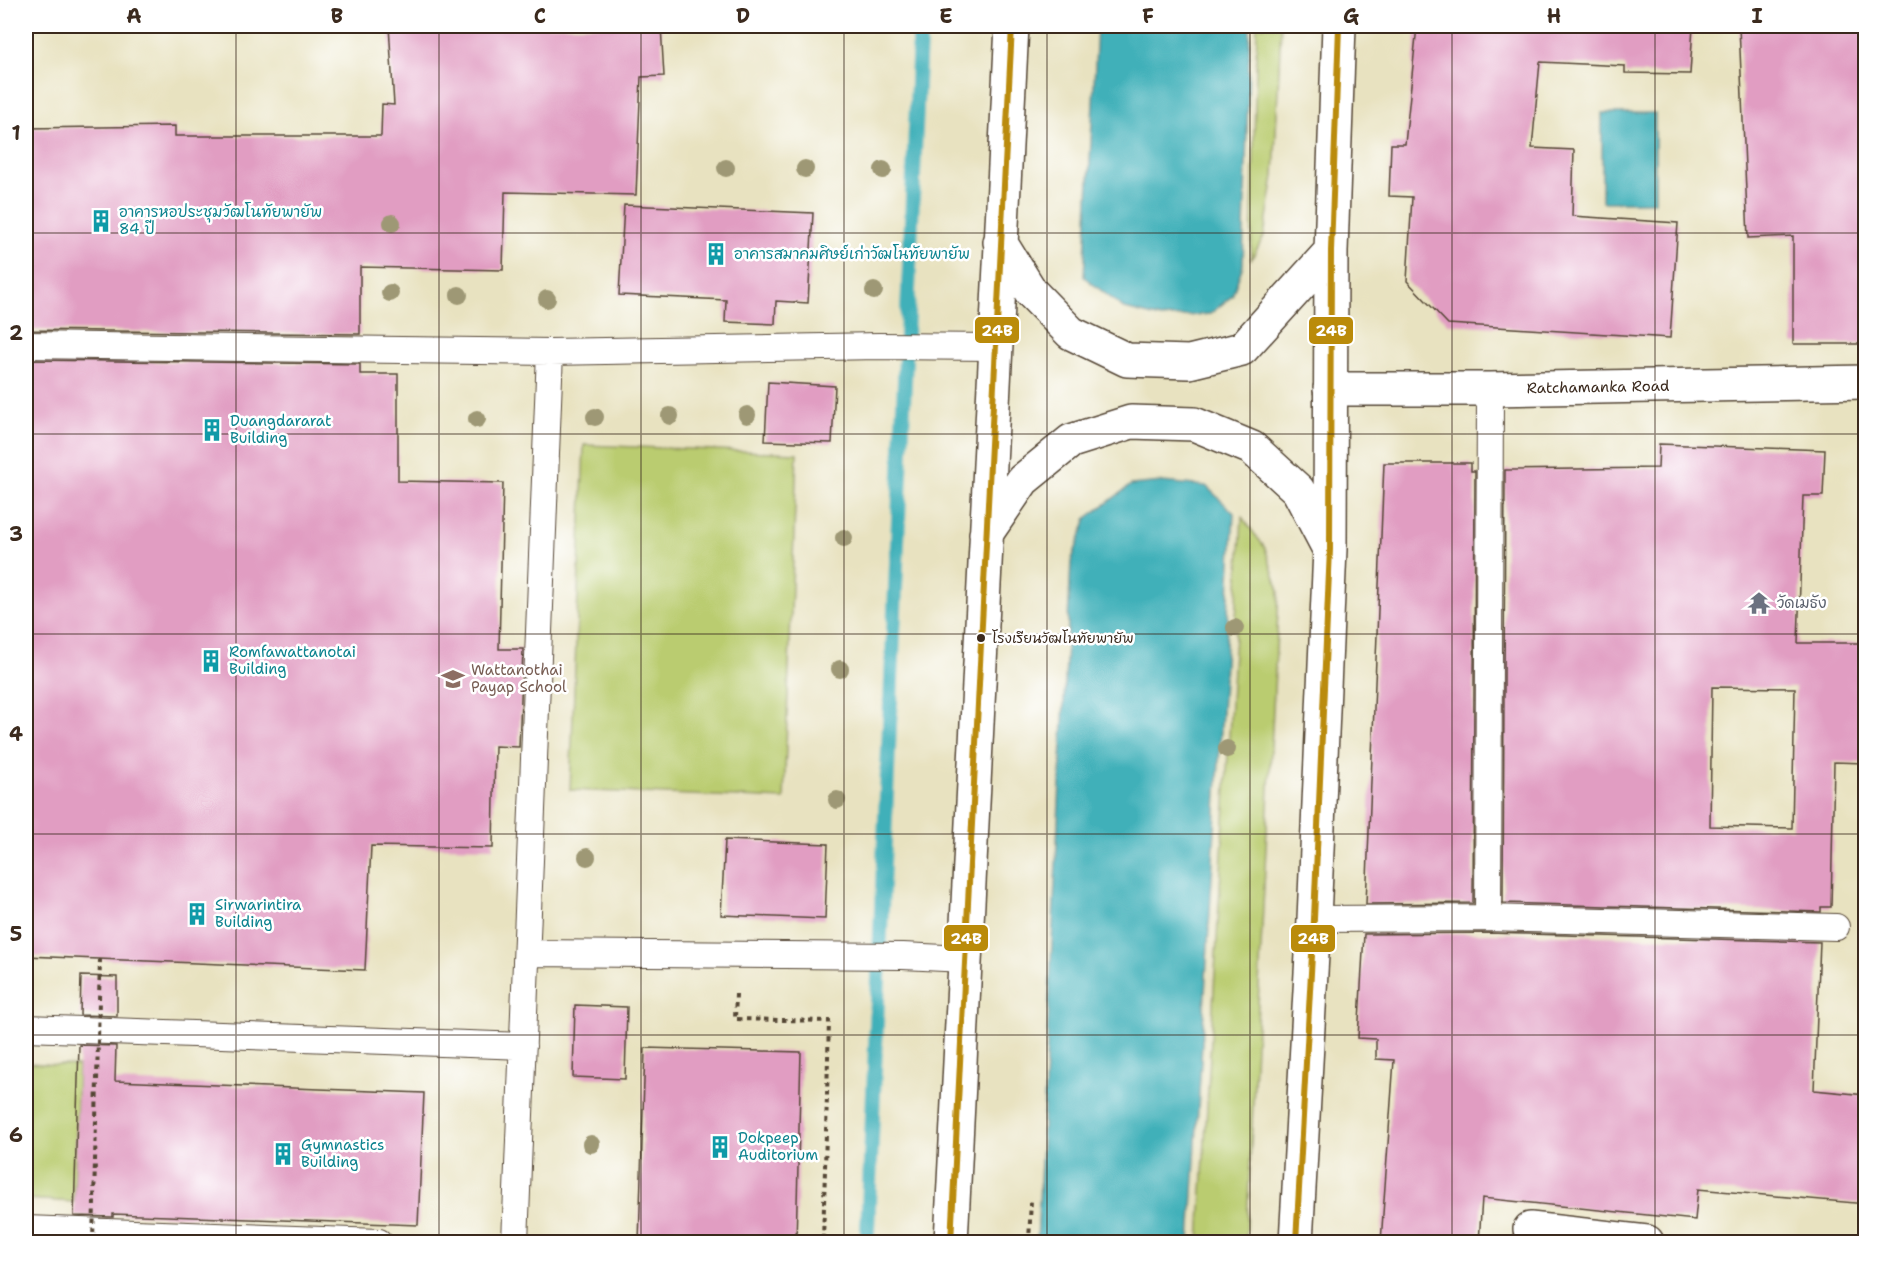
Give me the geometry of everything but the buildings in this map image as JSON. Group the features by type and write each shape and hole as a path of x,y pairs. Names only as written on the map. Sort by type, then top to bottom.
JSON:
{"main road":[{"path":"951,1242 1012,26"},
{"path":"1296,1242 1314,919 1330,549 1332,251 1339,26"},
{"path":"1000,242 1031,292 1071,333 1127,360 1189,362 1242,349 1332,251"},
{"name":"Ratchamanka Road","path":"1330,389 1490,389 1866,382"},
{"path":"986,534 1023,480 1071,441 1131,422 1194,424 1252,448 1298,490 1330,549"},
{"path":"1530,1229 1647,1242"}],"lane":[{"path":"26,345 550,352 879,346 996,348"},
{"path":"515,1242 550,352"},
{"path":"1488,918 1490,389"},
{"path":"1314,919 1488,918 1836,927"},
{"path":"527,953 903,956 965,959"},
{"path":"26,1028 523,1046"},
{"path":"26,1229 379,1242"}],"path":[{"path":"737,955 735,1019 830,1021 823,1242"},
{"path":"93,1242 100,959"},
{"path":"1029,1242 1031,1199"}],"green space":[{"path":"1257,26 1281,26 1274,176 1264,236 1251,260"},
{"path":"584,445 797,453 784,799 570,790"},
{"path":"1242,517 1265,548 1279,591 1246,1242 1199,1242"},
{"path":"26,1063 78,1066 74,1202 26,1199"}],"water":[{"path":"1097,26 1250,26 1243,265 1232,296 1210,314 1161,318 1125,309 1084,277"},
{"path":"1602,113 1655,113 1655,202 1602,202"},
{"path":"1162,482 1206,486 1234,513 1190,1242 1037,1242 1071,562 1087,518 1131,485"}],"waterway":[{"path":"867,1242 920,26"}],"transit line":[{"name":"24B","path":"951,1242 1012,26"},
{"name":"24B","path":"1296,1242 1314,919 1330,549 1331,251 1339,26"}],"place":[{"name":"อาคารหอประชุมวัฒโนทัยพายัพ 84 ปี","path":"101,221"},
{"name":"อาคารสมาคมศิษย์เก่าวัฒโนทัยพายัพ","path":"716,254"},
{"name":"Duangdararat Building","path":"212,430"},
{"name":"วัดเมธัง","path":"1759,603"},
{"name":"โรงเรียนวัฒโนทัยพายัพ","path":"981,638"},
{"name":"Romfawattanotai Building","path":"211,661"},
{"name":"Wattanothai Payap School","path":"453,679"},
{"name":"Sirwarintira Building","path":"197,914"},
{"name":"Dokpeep Auditorium","path":"720,1147"},
{"name":"Gymnastics Building","path":"283,1154"}]}
